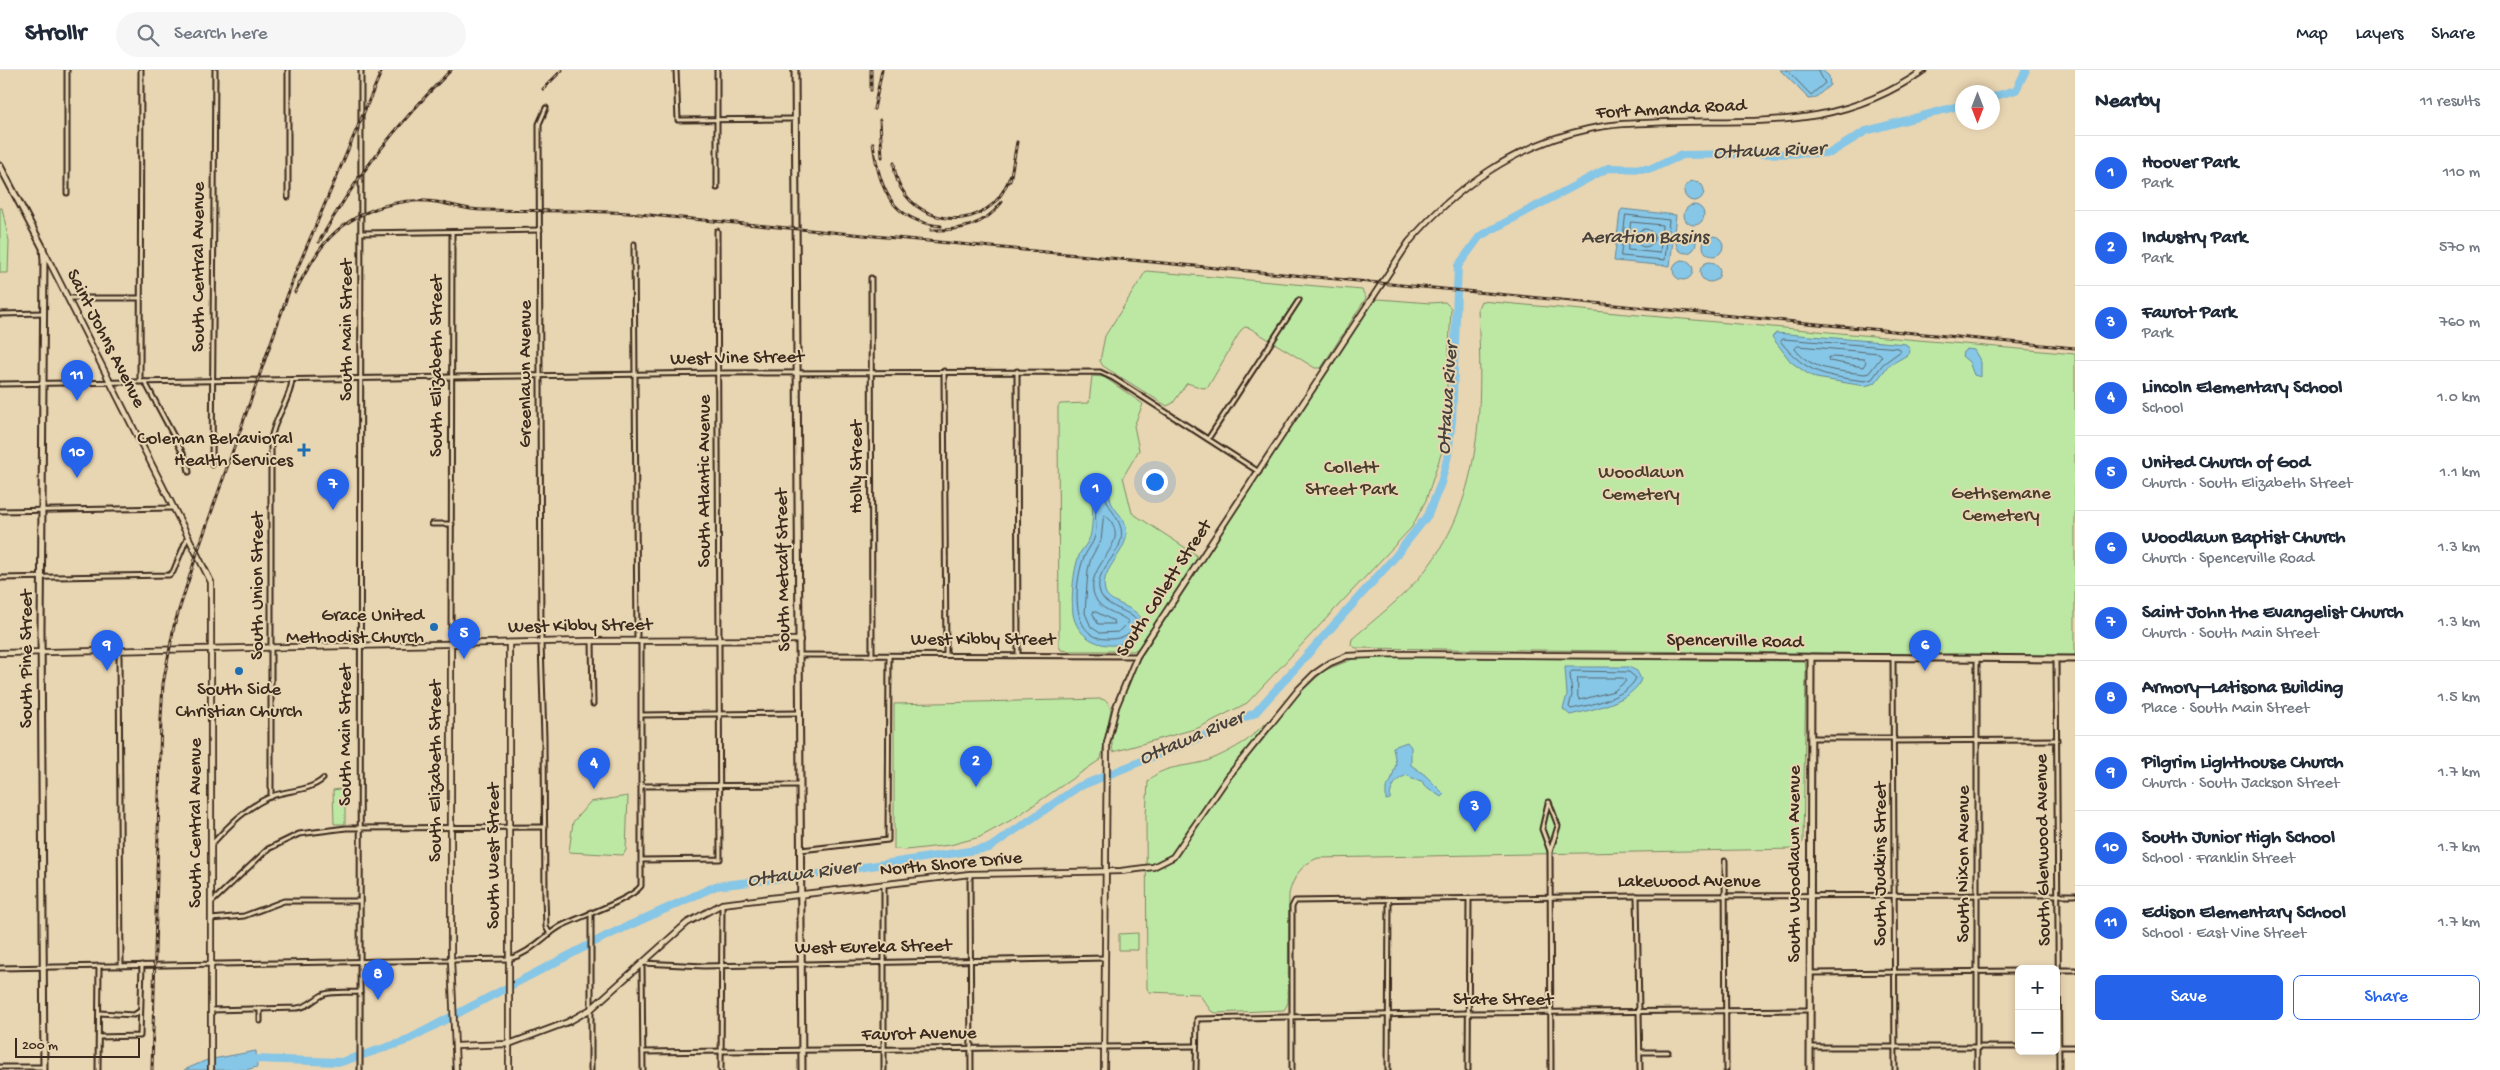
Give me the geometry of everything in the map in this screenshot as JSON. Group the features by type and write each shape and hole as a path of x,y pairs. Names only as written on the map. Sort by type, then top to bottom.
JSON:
{"main road":[{"name":"South Metcalf Street","path":"795,70 802,1070"},
{"path":"0,166 43,248"},
{"name":"South Pine Street","path":"43,248 41,653 44,1068"},
{"name":"Spencerville Road","path":"1811,657 2075,658"},
{"name":"South Woodlawn Avenue","path":"1810,1070 1811,657"}],"street":[{"path":"67,70 67,193"},
{"path":"140,382 141,70"},
{"name":"South Central Avenue","path":"212,465 215,70"},
{"path":"288,70 288,197"},
{"name":"South Main Street","path":"360,1070 361,70"},
{"path":"676,70 678,120 796,119"},
{"path":"717,70 717,188"},
{"name":"Fort Amanda Road","path":"1379,287 1409,242 1448,201 1486,172 1536,146 1589,129 1608,126 1639,123 1809,118 1871,100 1924,70"},
{"name":"Greenlawn Avenue","path":"546,108 539,124 541,643 545,915 546,927 550,934"},
{"path":"362,233 540,230"},
{"name":"South Atlantic Avenue","path":"642,860 720,859 717,231"},
{"name":"South Elizabeth Street","path":"452,232 451,960 456,1027 456,1070"},
{"path":"0,968 509,960 527,952 560,927 640,888 642,860 642,715 639,641 634,244"},
{"name":"Saint Johns Avenue","path":"43,248 195,550"},
{"name":"Holly Street","path":"871,278 872,656"},
{"name":"South Collett Street","path":"1104,1070 1107,750 1109,730 1116,707 1137,656 1379,287"},
{"path":"68,298 140,298"},
{"path":"1208,439 1299,300"},
{"path":"0,314 44,313"},
{"path":"1017,371 1018,655"},
{"name":"West Vine Street","path":"0,384 797,372 1100,372 1113,378 1259,472"},
{"path":"944,372 946,655"},
{"name":"South Union Street","path":"271,797 271,440 276,418 289,399 292,380"},
{"path":"145,382 187,461 189,472"},
{"path":"0,511 174,508"},
{"path":"432,524 452,524"},
{"path":"0,578 169,575 174,572 188,536"},
{"name":"South Central Avenue","path":"195,550 212,586 211,1070"},
{"name":"West Kibby Street","path":"0,654 592,641 800,640"},
{"path":"592,641 592,704"},
{"name":"South West Street","path":"509,643 509,1070"},
{"path":"119,652 121,966"},
{"name":"Spencerville Road","path":"1395,654 1811,657"},
{"name":"North Shore Drive","path":"456,1046 509,1044 554,1028 592,1009 687,923 722,904 970,874 1150,868 1173,857 1228,777 1298,689 1314,674 1330,663 1347,656 1395,654"},
{"name":"West Kibby Street","path":"800,655 1137,656"},
{"path":"799,850 888,840 889,656"},
{"name":"South Judkins Street","path":"1893,657 1895,1070"},
{"name":"South Nixon Avenue","path":"1977,658 1977,1070"},
{"name":"South Glenwood Avenue","path":"2056,659 2058,965"},
{"path":"642,715 799,713"},
{"path":"1810,738 2056,740"},
{"path":"211,844 232,822 271,797 317,784 322,779"},
{"path":"642,786 799,785"},
{"path":"1550,852 1542,829 1549,802 1558,826 1550,852 1551,1070"},
{"path":"211,903 258,857 278,842 309,832 359,828 544,827"},
{"path":"1725,861 1726,1070"},
{"path":"970,874 971,1070"},
{"path":"884,885 884,1070"},
{"name":"Lakewood Avenue","path":"1291,1016 1292,905 1295,901 1636,896 2075,894"},
{"path":"1636,896 1640,1070"},
{"path":"1468,1070 1469,898"},
{"path":"1388,1070 1389,900"},
{"path":"211,920 244,916 284,901 360,901"},
{"path":"721,1070 722,904"},
{"path":"591,912 591,1070"},
{"name":"West Eureka Street","path":"642,963 721,965 1104,958"},
{"path":"642,963 643,1070"},
{"path":"98,1070 99,966"},
{"path":"99,1037 140,1036 142,966"},
{"path":"2060,970 2075,970"},
{"path":"1811,973 2015,971"},
{"path":"211,1010 305,1007 322,995 360,992"},
{"path":"260,1009 260,1020"},
{"name":"State Street","path":"1196,1046 1197,1019 1468,1013 1810,1010"},
{"path":"99,1013 134,1015 141,1011"},
{"path":"1291,1016 1292,1070"},
{"path":"1196,1046 1196,1070"},
{"name":"Faurot Avenue","path":"643,1052 1196,1046"},
{"path":"1810,1047 2015,1047"},
{"path":"2060,1047 2075,1047"},
{"path":"1640,1052 1668,1052"},
{"name":"South Glenwood Avenue","path":"2058,1055 2059,1070"},
{"path":"0,1067 44,1068"}],"green space":[{"path":"0,208 2,208 9,241 8,273 0,273"},
{"path":"1146,271 1362,290 1366,298 1321,368 1315,368 1250,328 1245,327 1241,330 1208,387 1203,388 1187,383 1173,403 1167,406 1103,366 1100,361 1105,336"},
{"name":"Collett Street Park","path":"1379,299 1430,303 1445,302 1451,308 1444,445 1426,500 1412,527 1247,703 1198,728 1113,752 1112,741 1115,717 1139,660 1373,301"},
{"name":"Woodlawn Cemetery","path":"1481,301 2075,354 2075,656 1356,648 1351,645 1352,639 1398,599 1424,572 1444,542 1459,511 1469,479 1479,412 1478,308"},
{"path":"1092,376 1104,377 1143,404 1134,426 1139,450 1123,477 1132,513 1195,554 1198,559 1139,648 1133,651 1069,651 1061,650 1059,646 1058,407 1060,404 1089,403"},
{"path":"1372,657 1805,661 1803,842 1795,849 1318,858 1302,868 1293,882 1289,894 1288,1003 1284,1010 1216,1013 1211,1011 1199,994 1149,992 1147,988 1146,816 1148,782 1153,776 1167,769 1207,761 1232,750 1246,741 1325,670 1353,659"},
{"path":"1102,699 1108,702 1111,709 1101,759 1013,819 980,837 950,845 906,850 894,849 894,704"},
{"path":"340,789 345,798 345,824 334,824 333,790"},
{"path":"628,796 626,850 623,855 569,852 573,822 590,802"},
{"path":"1138,933 1138,950 1119,950 1119,934"}],"water":[{"path":"1780,70 1822,70 1829,76 1830,85 1815,98 1809,99"},
{"path":"1694,181 1701,184 1704,191 1701,198 1694,201 1687,198 1684,191 1687,184"},
{"path":"1694,205 1701,208 1704,215 1701,222 1694,225 1687,222 1684,215 1687,208"},
{"name":"Aeration Basins","path":"1622,209 1676,215 1670,266 1614,261 1620,212"},
{"path":"1686,233 1693,236 1696,243 1693,250 1686,253 1679,250 1676,243 1679,236"},
{"path":"1713,236 1720,239 1723,246 1720,253 1713,256 1706,253 1703,246 1706,239"},
{"path":"1683,260 1690,263 1693,270 1690,277 1683,280 1676,277 1673,270 1676,263"},
{"path":"1710,262 1717,265 1720,272 1717,279 1710,282 1703,279 1700,272 1703,265"},
{"path":"1776,333 1906,344 1910,350 1909,354 1888,366 1875,383 1865,386 1816,378 1808,374 1791,362 1772,337"},
{"path":"1967,349 1974,350 1981,362 1981,377 1974,375 1969,362 1962,356 1963,352"},
{"path":"1105,482 1112,504 1125,523 1126,536 1120,552 1106,574 1104,582 1105,591 1112,599 1140,616 1143,622 1138,633 1130,640 1120,644 1108,645 1096,642 1086,636 1078,627 1073,614 1072,600 1074,575 1078,560 1091,531 1095,487 1097,483"},
{"path":"1565,667 1629,667 1637,671 1641,679 1637,687 1621,699 1570,715 1563,709 1567,695"},
{"path":"1407,742 1411,747 1411,765 1425,775 1444,794 1441,797 1424,785 1422,781 1412,779 1408,775 1397,781 1391,791 1390,799 1386,800 1386,788 1391,781 1396,764 1393,747"},
{"path":"256,1051 257,1067 246,1070 184,1070 207,1060"}],"waterway":[{"name":"Ottawa River","path":"2000,95 2016,90 2026,70"},
{"name":"Ottawa River","path":"248,1061 254,1059 341,1062 403,1042 606,936 716,886 818,874 989,848 1078,787 1255,713 1394,558 1428,515 1441,483 1448,455 1452,420 1458,266 1480,236 1608,168 1651,169 1682,155 1830,153 1866,131 1955,107"}],"railway":[{"path":"152,1070 161,718 163,684 174,626 197,553 295,274 382,70"},
{"path":"319,242 347,196 379,152 414,109 451,70"},
{"path":"543,89 562,70"},
{"path":"871,70 871,90"},
{"path":"874,109 882,70"},
{"path":"880,120 882,157"},
{"path":"1010,181 1017,142"},
{"path":"873,143 879,174 890,200 910,217 924,223 941,226"},
{"path":"894,163 897,180 905,195 917,206 931,214 946,218 963,218 978,213 993,204 1004,190 1011,174"},
{"path":"295,292 321,248 346,224 371,210 399,202 427,201 476,210 628,213 2075,348"},
{"path":"931,230 961,228 979,222 988,217 1002,202"}],"place":[{"name":"Edison Elementary School","path":"77,401"},
{"name":"Coleman Behavioral Health Services","path":"304,450"},
{"name":"South Junior High School","path":"77,478"},
{"name":"Saint John the Evangelist Church","path":"333,510"},
{"name":"Hoover Park","path":"1096,514"},
{"name":"Grace United Methodist Church","path":"434,627"},
{"name":"United Church of God","path":"464,659"},
{"name":"Pilgrim Lighthouse Church","path":"107,671"},
{"name":"South Side Christian Church","path":"239,671"},
{"name":"Woodlawn Baptist Church","path":"1925,671"},
{"name":"Industry Park","path":"976,787"},
{"name":"Lincoln Elementary School","path":"594,789"},
{"name":"Faurot Park","path":"1475,832"},
{"name":"Armory–Latisona Building","path":"378,1000"}],"park label":[{"name":"Gethsemane Cemetery","path":"2001,505"}]}
